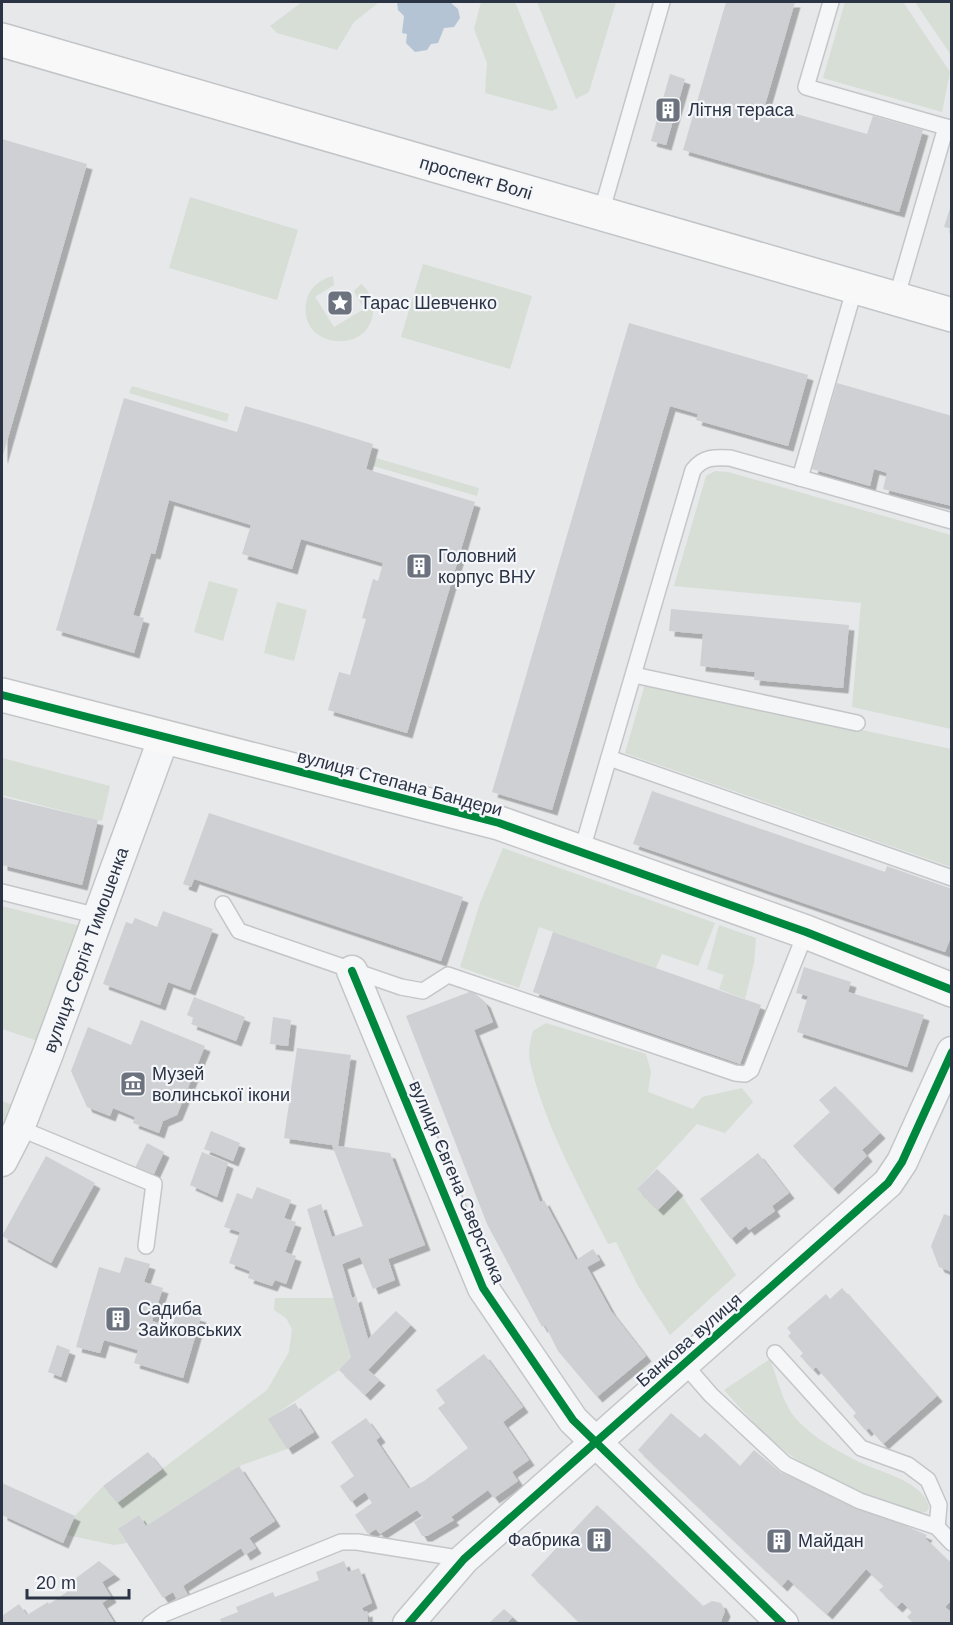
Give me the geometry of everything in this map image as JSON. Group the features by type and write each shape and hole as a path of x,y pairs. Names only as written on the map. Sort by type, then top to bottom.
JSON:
{"street":[{"name":"проспект Волі","path":"2,40 951,315"},
{"name":"вулиця Степана Бандери","path":"2,695 500,824 806,932 951,990"},
{"name":"вулиця Сергія Тимошенка","path":"2,1161 19,1128 164,737"},
{"name":"вулиця Євгена Сверстюка","path":"352,971 483,1288 573,1420 783,1623"},
{"name":"Банкова вулиця","path":"408,1623 464,1559 888,1183 902,1162 951,1052"}],"lane":[{"path":"601,213 662,2"},
{"path":"831,2 806,87 949,128 896,299"},
{"path":"801,478 855,287"},
{"path":"581,853 693,470 700,461 713,457 730,458 951,521"},
{"path":"633,675 856,723"},
{"path":"609,758 951,878"},
{"path":"2,892 98,916"},
{"path":"223,904 239,931 352,971 411,990 423,991 448,975 735,1073 745,1074 751,1070 806,932"},
{"path":"19,1128 154,1184 146,1246"},
{"path":"775,1353 861,1448 908,1465 928,1480 939,1504 937,1527"},
{"path":"684,1364 711,1395 784,1464 860,1501 937,1527 951,1543"},
{"path":"150,1623 164,1614 341,1542 357,1542 464,1559"}],"shaded area":[{"path":"302,2 379,2 354,22 337,50 277,33 270,26"},
{"path":"481,2 515,2 558,108 552,111 485,93 487,63 474,29"},
{"path":"537,2 616,2 589,92 576,99"},
{"path":"845,2 903,2 950,72 942,112 823,78"},
{"path":"915,2 951,2 951,55"},
{"path":"190,197 298,230 277,300 169,268"},
{"path":"423,264 532,296 510,369 401,337"},
{"path":"333,276 334,285 315,297 334,327 364,309 354,291 361,284 372,301 370,324 362,334 350,340 336,341 323,337 312,329 306,316 307,299 313,287 320,281"},
{"path":"132,386 229,414 227,422 129,393"},
{"path":"376,458 479,488 477,496 373,466"},
{"path":"715,471 728,472 951,535 951,729 852,707 861,603 674,586 706,476"},
{"path":"209,581 238,589 223,641 194,632"},
{"path":"277,602 307,610 294,661 264,653"},
{"path":"645,684 951,749 951,867 625,753"},
{"path":"2,758 110,786 102,821 2,795"},
{"path":"503,848 715,923 698,966 662,954 656,968 539,927 519,988 460,967 480,903"},
{"path":"2,906 80,926 41,1042 2,1029"},
{"path":"719,925 756,938 754,963 745,999 719,989 724,975 707,969"},
{"path":"546,1023 646,1054 651,1072 648,1092 693,1109 702,1097 742,1088 753,1102 725,1133 697,1124 637,1189 658,1210 678,1190 736,1275 670,1335 638,1286 616,1242 608,1244 544,1109 529,1058 533,1031"},
{"path":"2,1101 19,1107 2,1149"},
{"path":"275,1298 334,1298 351,1357 339,1370 269,1419 287,1449 239,1466 146,1526 139,1515 118,1529 127,1543 114,1545 67,1535 75,1516 103,1486 117,1503 267,1390 289,1352 292,1329 286,1318 274,1310"},
{"path":"770,1359 785,1400 793,1415 804,1427 840,1452 919,1490 926,1498 929,1508 926,1512 917,1513 882,1501 827,1478 794,1458 758,1427 724,1390"}],"water":[{"path":"397,2 452,2 458,9 460,18 454,27 444,28 438,43 431,44 427,50 415,52 406,43 407,34 402,33 404,16 398,10"}],"building":[{"path":"726,2 795,2 765,105 867,134 873,116 923,130 899,212 683,150"},
{"name":"Літня тераса","path":"670,74 685,79 666,145 651,141"},
{"path":"2,139 87,164 2,459"},
{"path":"952,205 952,229 944,227"},
{"path":"629,323 808,375 788,446 696,420 698,414 670,406 552,810 492,792"},
{"path":"837,383 952,416 952,506 883,489 887,473 874,469 870,486 812,469"},
{"name":"Головний корпус ВНУ","path":"124,398 237,432 245,406 308,424 373,444 366,469 475,502 407,733 328,710 339,672 350,675 366,619 362,618 373,579 378,581 383,563 301,539 292,569 242,554 251,525 169,500 155,554 151,553 133,615 144,618 134,653 56,630"},
{"path":"671,609 849,625 843,688 754,680 755,672 700,666 703,634 669,631"},
{"path":"652,791 885,872 887,866 952,889 952,934 945,952 633,844"},
{"path":"2,797 98,820 82,885 2,865"},
{"path":"209,813 463,897 441,961 194,879 191,887 183,884"},
{"path":"163,911 213,929 190,990 168,982 160,1005 103,984 126,922 132,924 135,918 157,927"},
{"path":"553,932 761,1005 740,1064 533,992"},
{"path":"804,967 851,982 848,992 924,1015 907,1067 797,1032 808,996 796,993"},
{"path":"472,991 485,1002 493,1022 474,1030 540,1202 544,1200 576,1260 593,1249 600,1260 587,1267 611,1311 646,1356 597,1397 558,1351 545,1325 542,1327 487,1224 406,1016"},
{"path":"194,997 245,1017 236,1041 191,1024 194,1018 187,1015"},
{"path":"273,1017 291,1020 288,1046 270,1044"},
{"name":"Музей волинської ікони","path":"141,1020 205,1046 177,1115 163,1121 159,1133 133,1123 135,1117 113,1108 110,1116 87,1107 71,1071 88,1027 131,1045"},
{"path":"297,1048 351,1055 338,1146 390,1153 425,1245 388,1259 395,1280 373,1289 360,1257 342,1264 352,1298 356,1296 368,1339 396,1311 411,1325 368,1370 380,1380 365,1395 339,1370 351,1357 307,1209 321,1204 332,1237 363,1226 332,1145 284,1138"},
{"path":"835,1086 880,1133 862,1150 867,1156 833,1189 793,1146 830,1112 819,1100"},
{"path":"211,1131 240,1143 233,1161 204,1149"},
{"path":"147,1143 164,1152 152,1178 134,1170"},
{"path":"202,1152 228,1163 217,1197 190,1185"},
{"path":"758,1153 789,1193 772,1206 775,1211 749,1230 746,1226 731,1239 700,1199"},
{"path":"46,1156 95,1183 51,1263 2,1236"},
{"path":"657,1169 678,1190 658,1210 637,1189"},
{"path":"257,1187 291,1200 284,1218 296,1222 285,1252 296,1256 286,1284 275,1280 272,1286 248,1278 250,1271 229,1263 240,1232 224,1227 237,1193 252,1199"},
{"path":"944,1214 952,1217 952,1272 939,1267 931,1246"},
{"name":"Садиба Зайковських","path":"125,1257 150,1264 144,1282 163,1288 152,1321 172,1328 177,1310 201,1317 183,1378 134,1363 138,1350 104,1340 100,1353 76,1347 99,1267 120,1273"},
{"path":"842,1288 937,1396 883,1444 869,1428 866,1431 853,1416 856,1413 816,1367 813,1370 800,1356 803,1353 788,1336 791,1333 787,1328 826,1294 830,1299"},
{"path":"57,1345 70,1350 61,1377 48,1372"},
{"path":"484,1354 523,1407 503,1422 529,1460 512,1472 518,1481 494,1498 488,1490 451,1517 454,1520 427,1536 422,1536 414,1522 423,1517 417,1510 380,1534 376,1529 368,1534 355,1515 372,1503 365,1492 351,1502 340,1486 354,1476 331,1442 366,1418 380,1437 376,1440 409,1489 424,1481 468,1448 438,1408 445,1403 436,1390"},
{"path":"295,1403 314,1432 287,1449 268,1419"},
{"path":"671,1413 700,1438 705,1433 740,1466 754,1450 780,1472 927,1535 925,1538 952,1564 952,1600 945,1607 952,1613 952,1620 949,1624 914,1624 907,1617 912,1612 902,1602 897,1607 879,1590 884,1586 866,1569 827,1614 788,1579 782,1586 638,1450"},
{"path":"148,1452 162,1469 117,1503 103,1486"},
{"path":"239,1466 275,1521 249,1538 256,1548 245,1555 241,1548 183,1586 188,1595 178,1602 173,1592 163,1598 118,1529 139,1515 146,1526"},
{"path":"2,1483 75,1516 63,1543 2,1515"},
{"name":"Фабрика","path":"597,1505 703,1606 712,1601 721,1603 725,1611 720,1624 581,1624 531,1575"},
{"path":"99,1561 115,1574 102,1582 111,1597 102,1603 115,1624 2,1624 2,1616 19,1604 27,1615 48,1602 49,1604 67,1592 64,1587"},
{"path":"344,1561 348,1572 359,1568 372,1603 362,1608 364,1612 367,1611 368,1624 222,1624 220,1619 238,1612 236,1607 273,1592 275,1597 319,1580 316,1572"},
{"path":"504,1609 513,1617 506,1624 488,1624"}],"cycle path":[{"path":"2,695 499,823 806,932 952,990"},
{"path":"352,971 483,1288 573,1420 783,1624"},
{"path":"408,1624 464,1559 888,1183 902,1162 952,1052"}],"place":[{"name":"Літня тераса","path":"668,110"},
{"name":"Тарас Шевченко","path":"340,303"},
{"name":"Головний корпус ВНУ","path":"419,566"},
{"name":"Музей волинської ікони","path":"133,1084"},
{"name":"Садиба Зайковських","path":"118,1319"},
{"name":"Фабрика","path":"599,1540"},
{"name":"Майдан","path":"779,1541"}]}
